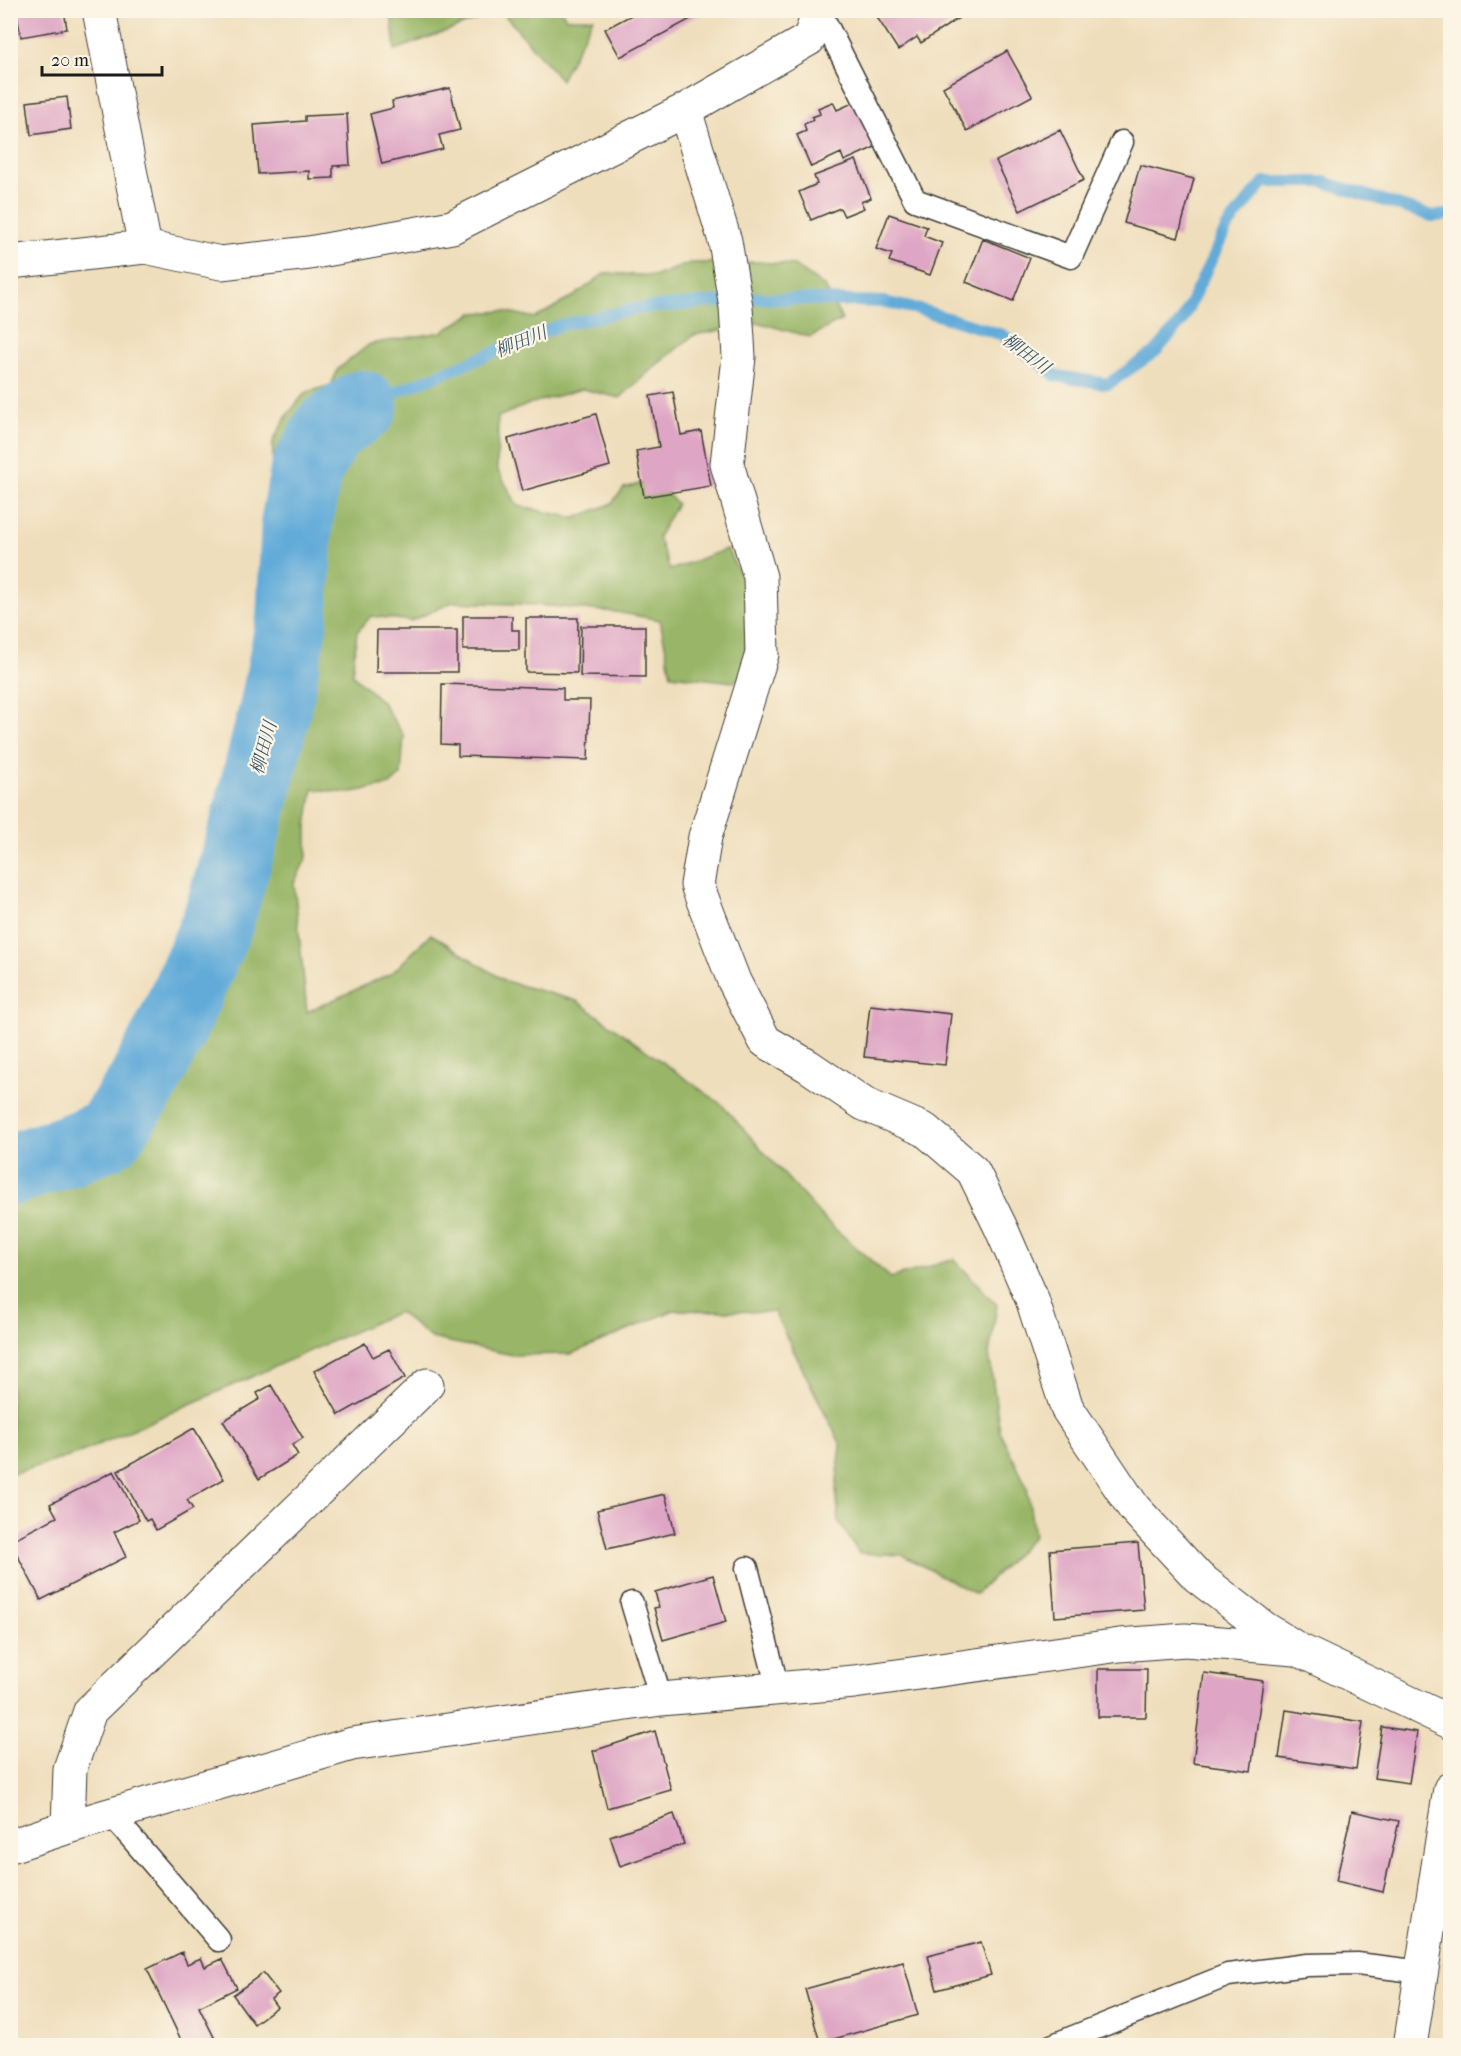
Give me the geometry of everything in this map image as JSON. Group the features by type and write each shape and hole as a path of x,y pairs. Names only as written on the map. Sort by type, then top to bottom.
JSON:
{"street":[{"path":"99,10 145,247"},
{"path":"10,262 145,247 220,262 309,253 452,227 685,110 809,39 820,11"},
{"path":"685,110 725,241 736,307 739,357 727,464 760,577 762,654 705,837 697,885 734,981 765,1041 808,1066 864,1104 925,1130 974,1171 1032,1299 1067,1408 1134,1508 1198,1577 1264,1628 1299,1650 1450,1722"},
{"path":"68,1827 70,1769 90,1711 427,1385"},
{"path":"10,1846 352,1744 661,1699 866,1680 1120,1645 1185,1640 1299,1650"},
{"path":"1410,2046 1450,1789"}],"lane":[{"path":"820,11 915,200 1071,257 1122,142"},
{"path":"747,1568 778,1689"},
{"path":"632,1603 661,1699"},
{"path":"111,1815 219,1940"},
{"path":"1051,2046 1228,1975 1307,1965 1357,1964 1422,1972"}],"green space":[{"path":"561,10 566,18 593,18 561,80 501,11 395,50 391,11"},
{"path":"758,262 794,265 825,287 842,320 810,337 760,323 694,335 620,398 582,389 529,404 498,417 497,469 518,506 575,518 611,504 624,488 655,480 677,504 658,537 670,570 727,549 747,588 745,671 734,682 671,675 660,620 616,612 538,605 453,602 411,621 371,616 357,632 352,674 382,702 404,736 401,775 390,785 347,793 313,789 307,825 307,857 294,883 307,1012 392,973 431,934 505,981 577,1001 721,1104 825,1220 891,1278 954,1259 997,1305 989,1354 1000,1432 1027,1487 1034,1536 976,1594 902,1555 859,1553 839,1522 836,1489 841,1445 774,1312 674,1310 571,1354 512,1355 431,1338 398,1312 75,1455 11,1474 10,1188 110,1154 142,1110 123,1073 140,1022 165,989 191,942 203,867 218,845 222,815 271,767 288,739 293,680 260,609 271,555 273,441 288,414 305,393 331,385 338,369 370,344 442,332 473,313 504,311 535,318 574,296 605,273 656,276 690,263"}],"building":[{"path":"16,10 64,10 67,29 21,37"},
{"path":"641,10 698,10 700,14 620,57 605,29"},
{"path":"881,10 971,10 921,43 917,37 898,50 875,14"},
{"path":"10,33 16,56 10,57"},
{"path":"1007,51 1032,96 967,131 943,87"},
{"path":"450,88 460,130 439,135 443,149 382,164 370,114 393,108 392,101"},
{"path":"67,97 71,129 31,135 27,102"},
{"path":"833,102 837,110 855,102 875,147 844,161 841,153 811,167 797,135 806,131 804,124 820,114 818,108"},
{"path":"347,114 350,165 333,166 333,178 309,179 309,171 258,174 254,125 305,121 305,116"},
{"path":"1060,130 1084,180 1020,211 996,161"},
{"path":"856,160 871,198 861,202 864,208 844,216 840,208 811,220 799,192 817,184 814,176"},
{"path":"1140,165 1194,179 1178,238 1124,223"},
{"path":"889,214 927,227 924,236 942,243 930,275 889,261 892,254 876,249"},
{"path":"983,239 1030,258 1013,301 966,282"},
{"path":"673,392 681,435 701,431 711,486 644,497 636,451 659,447 650,396"},
{"path":"596,414 610,466 522,491 508,439"},
{"path":"463,616 512,616 512,630 519,630 519,650 463,650"},
{"path":"526,618 578,618 577,673 526,672"},
{"path":"581,626 645,626 645,677 580,676"},
{"path":"377,630 457,630 457,672 376,672"},
{"path":"442,684 563,688 563,700 590,700 588,760 458,756 458,745 441,744"},
{"path":"870,1005 951,1014 945,1065 864,1057"},
{"path":"365,1343 373,1357 389,1349 405,1378 339,1415 314,1371"},
{"path":"271,1385 303,1438 292,1445 298,1455 259,1479 223,1421 260,1399 257,1393"},
{"path":"194,1428 224,1479 187,1500 193,1509 156,1530 150,1519 146,1521 118,1471"},
{"path":"114,1471 139,1520 114,1532 126,1557 41,1600 10,1541 57,1517 50,1504"},
{"path":"665,1494 675,1533 607,1549 597,1510"},
{"path":"1138,1543 1144,1610 1055,1617 1050,1550"},
{"path":"713,1575 726,1622 663,1640 654,1608 659,1607 655,1592"},
{"path":"1098,1669 1147,1669 1146,1717 1098,1717"},
{"path":"1204,1673 1263,1681 1251,1771 1193,1763"},
{"path":"1286,1710 1363,1722 1356,1769 1279,1758"},
{"path":"1382,1727 1417,1732 1409,1783 1374,1778"},
{"path":"655,1731 671,1790 607,1808 593,1751"},
{"path":"1352,1811 1399,1821 1383,1892 1336,1881"},
{"path":"674,1814 684,1844 620,1866 610,1836"},
{"path":"981,1942 991,1975 937,1990 928,1956"},
{"path":"182,1952 187,1964 201,1958 205,1967 222,1959 237,1988 199,2007 217,2043 212,2046 184,2046 147,1969"},
{"path":"903,1962 918,2015 820,2043 805,1989"},
{"path":"263,1973 279,1993 271,1999 277,2007 254,2024 233,1995"}],"waterway":[{"name":"柳田川","path":"362,406 561,325 635,309 757,298 884,302 921,310 1003,335 1056,376 1108,384 1156,351 1182,321 1227,227 1264,182 1324,182 1432,216 1450,215"},
{"name":"柳田川","path":"10,1170 67,1151 108,1134 142,1085 171,1029 217,924 246,825 276,705 292,620 297,519 306,471 328,430 362,406"}]}
